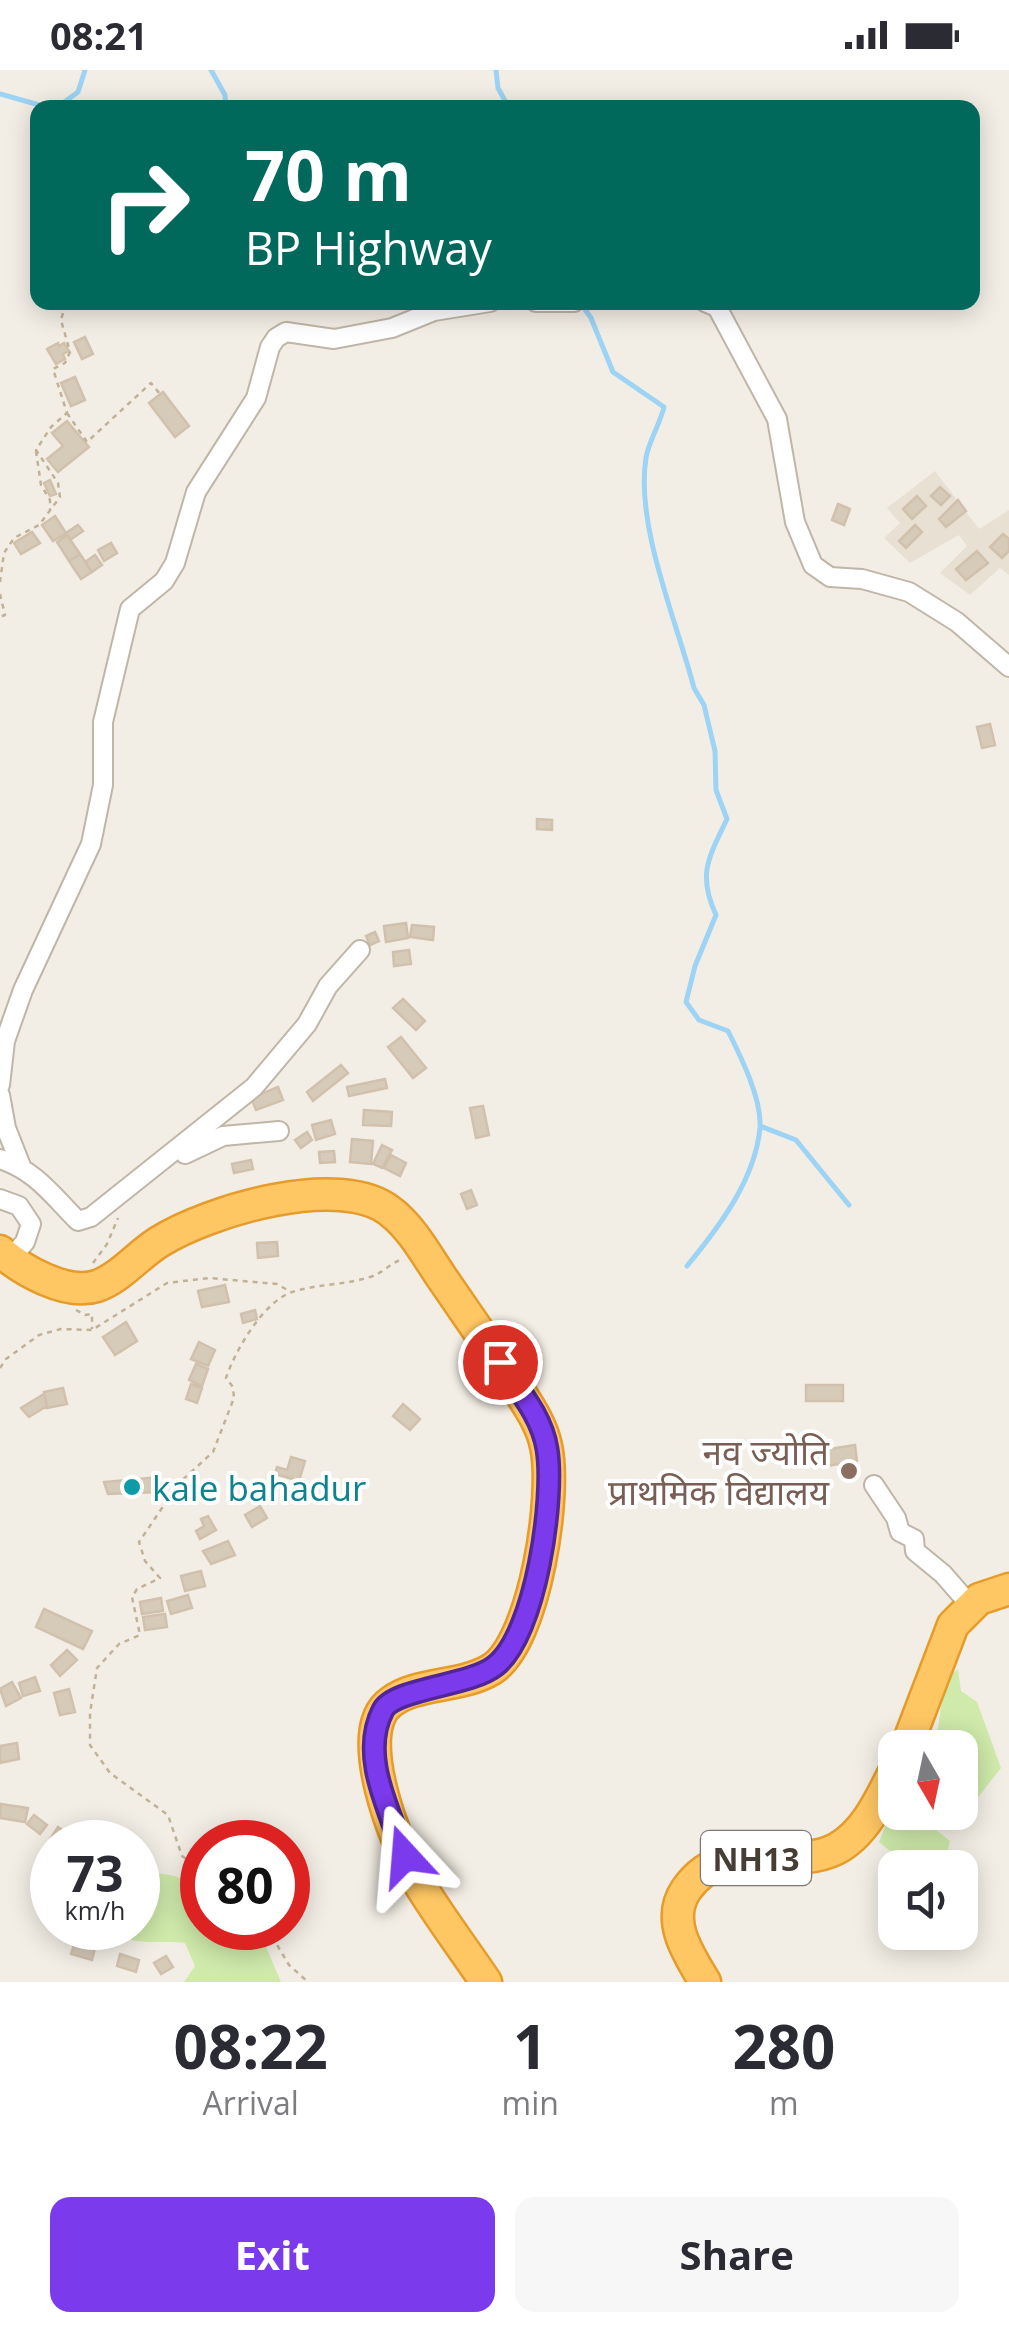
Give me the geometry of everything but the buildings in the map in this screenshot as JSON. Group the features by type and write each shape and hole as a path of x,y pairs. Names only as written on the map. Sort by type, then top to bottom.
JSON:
{"highway":[{"path":"5,1255 54,1280 75,1287 94,1287 110,1280 163,1239 248,1205 287,1197 333,1195 377,1203 402,1222 420,1246 534,1414 548,1450 543,1537 526,1620 513,1649 494,1668 464,1682 394,1700 383,1710 375,1731 374,1765 405,1856 486,1982"},
{"path":"913,1730 953,1625 970,1605 1009,1589"},
{"name":"NH13","path":"705,1982 682,1944 677,1920 680,1899 694,1878 709,1866 737,1859 826,1854 860,1830 878,1799"}],"street":[{"path":"0,1085 5,1041 23,990 91,844 104,785 103,722 130,609 164,581 175,563 196,492 256,398 270,347 286,332 334,339 392,328 445,310"},
{"path":"718,310 777,419 795,522 813,564 830,577 910,592 958,622 1009,667"},
{"path":"0,1159 21,1166 49,1186 78,1221 91,1218 254,1087 307,1024 328,986 360,950"},
{"path":"0,1095 6,1128 21,1166"},
{"path":"116,1195 190,1150 222,1136 279,1132"},
{"path":"0,1199 19,1206 31,1224 26,1242 5,1255"},
{"path":"874,1485 896,1518 900,1532 914,1539 914,1552 943,1574 970,1605"}],"path":[{"path":"64,310 61,320 70,352 53,369 67,413 87,442 151,383 160,394"},
{"path":"50,511 36,450 51,427 67,413"},
{"path":"0,582 4,553 14,538 39,524 60,497 58,482 36,450"},
{"path":"0,594 5,615 0,618"},
{"path":"94,1287 94,1258 107,1244 119,1216"},
{"path":"180,1850 168,1815 110,1773 90,1746 98,1668 119,1644 140,1635 132,1597 137,1589 160,1578 145,1561 139,1542 180,1483 213,1452 234,1398 233,1386 226,1378 241,1341 277,1302 291,1292 374,1276 420,1246"},
{"path":"0,1368 40,1334 92,1330 167,1283 208,1278 277,1284 291,1292"},
{"path":"279,1950 288,1965 308,1982"}],"shaded area":[{"path":"935,471 979,529 1009,510 1009,575 1000,568 970,595 940,573 967,546 959,535 910,563 884,538 900,523 887,508"}],"green space":[{"path":"958,1669 961,1691 977,1702 1001,1768 978,1797 978,1730 937,1730 945,1680"},
{"path":"884,1830 936,1830 950,1841 948,1850 889,1850 879,1842"},
{"path":"160,1874 180,1878 180,1943 160,1942"},
{"path":"188,1950 267,1950 281,1982 184,1982 195,1966"}],"waterway":[{"path":"67,100 78,92 85,70"},
{"path":"211,70 225,100"},
{"path":"496,70 498,88 505,100"},
{"path":"0,94 30,102"},
{"path":"586,310 613,372 664,407 646,458 646,513 668,604 694,688 704,705 715,751 716,790 727,819 706,877 716,915 695,966 686,1002 699,1020 728,1031 754,1091 760,1117 757,1147 743,1184 723,1219 687,1266"},
{"path":"760,1126 796,1140 849,1205"}],"place":[{"name":"नव ज्योति प्राथमिक विद्यालय","path":"849,1471"},
{"name":"kale bahadur","path":"132,1487"}],"route":[{"path":"405,1856 374,1765 375,1731 383,1710 403,1696 464,1682 494,1668 513,1649 526,1620 535,1583 543,1537 548,1450 534,1414 500,1362"}]}
